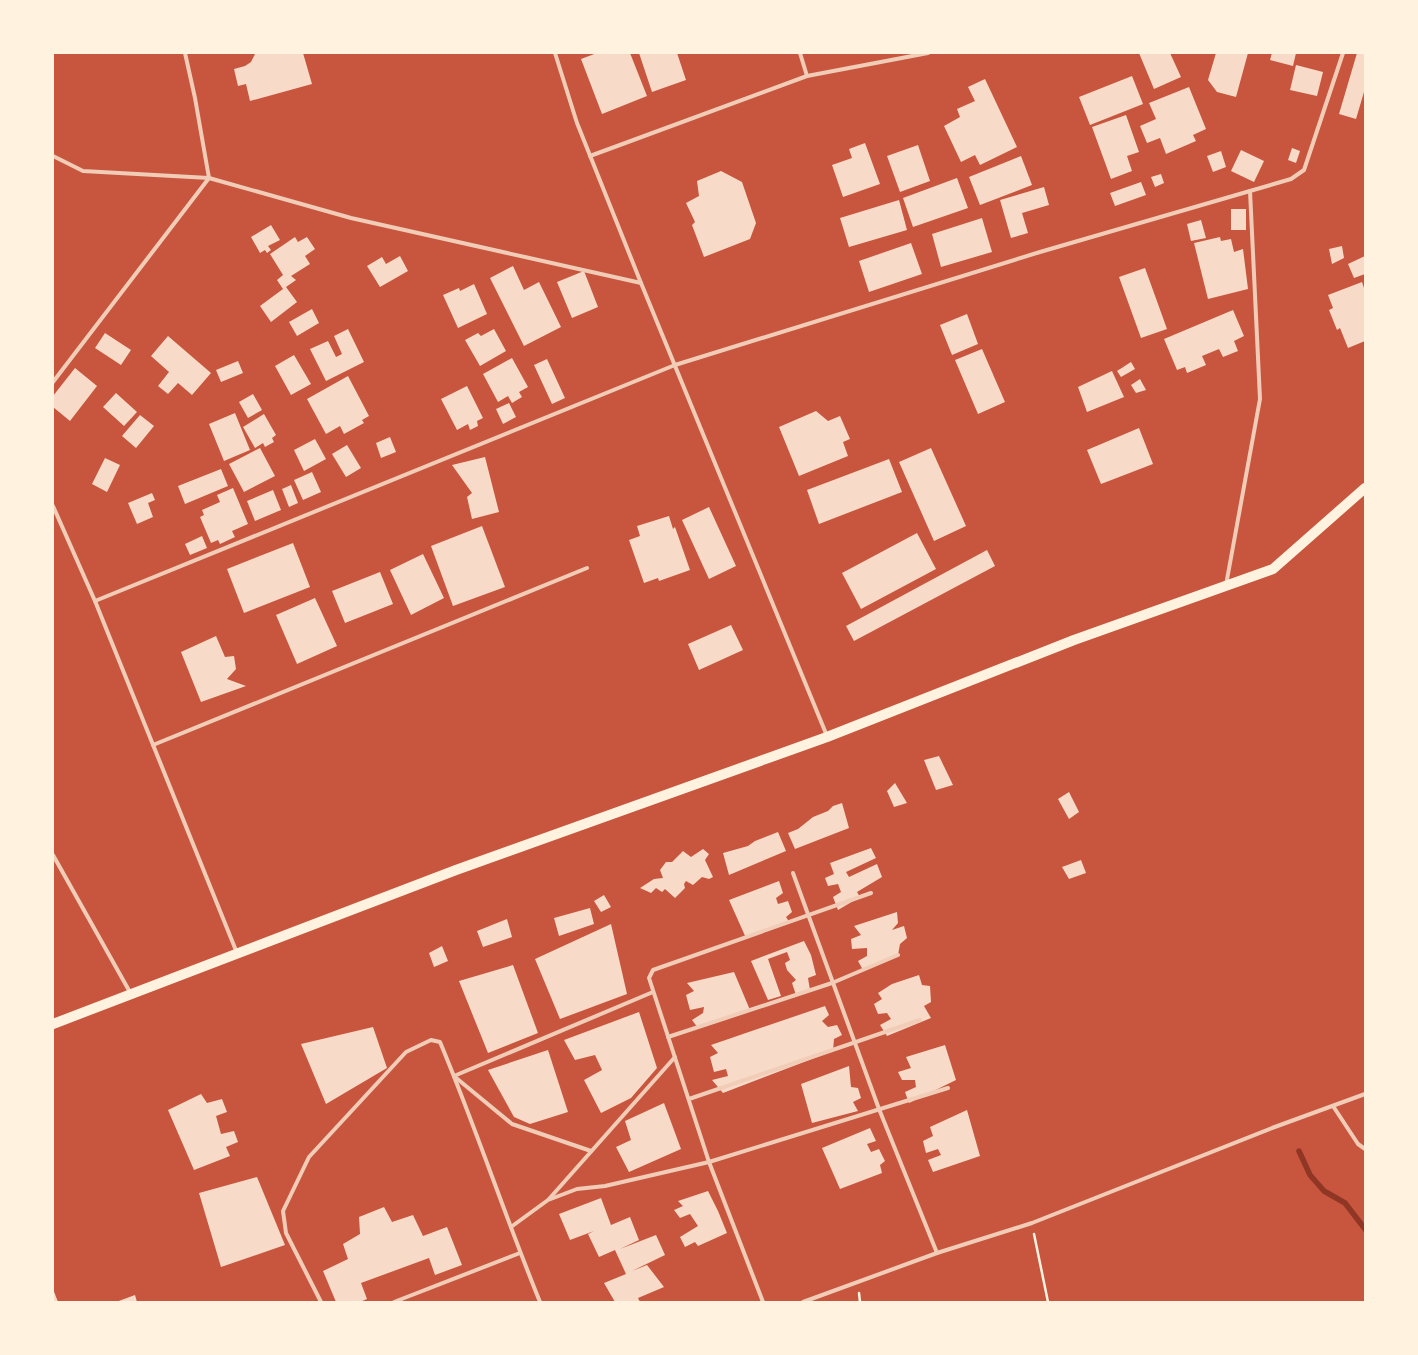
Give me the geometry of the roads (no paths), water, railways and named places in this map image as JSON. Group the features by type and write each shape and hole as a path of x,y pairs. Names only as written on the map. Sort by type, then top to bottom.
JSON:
{"main road":[{"path":"53,1024 456,870 827,737 1074,640 1273,568 1365,488"}],"street":[{"path":"53,382 209,178 195,98 185,53"},
{"path":"555,53 577,123 590,156 827,737"},
{"path":"800,53 807,76"},
{"path":"590,156 807,76 928,53"},
{"path":"96,601 674,365 1032,254 1290,180 1304,170 1343,53"},
{"path":"53,156 83,171 209,178 351,218 641,283"},
{"path":"1226,585 1260,399 1250,191"},
{"path":"53,506 96,601 237,954"},
{"path":"153,745 587,568"},
{"path":"53,855 132,994"},
{"path":"792,874 879,1109 937,1253"},
{"path":"763,1302 709,1162 649,978 654,970 871,893"},
{"path":"668,1037 832,983 898,955"},
{"path":"454,1076 653,992"},
{"path":"689,1099 855,1044 920,1020"},
{"path":"321,1302 286,1233 283,1211 309,1157 406,1052 431,1040 440,1042 540,1302"},
{"path":"510,1227 548,1200 675,1057"},
{"path":"454,1076 512,1124 591,1151"},
{"path":"548,1200 577,1189 605,1186 709,1162 948,1088"},
{"path":"803,1302 937,1253 1032,1224 1365,1094"},
{"path":"1333,1106 1358,1144 1365,1149"},
{"path":"394,1302 520,1253"}],"waterway":[{"path":"1299,1151 1310,1175 1324,1191 1345,1203 1365,1229"}]}
